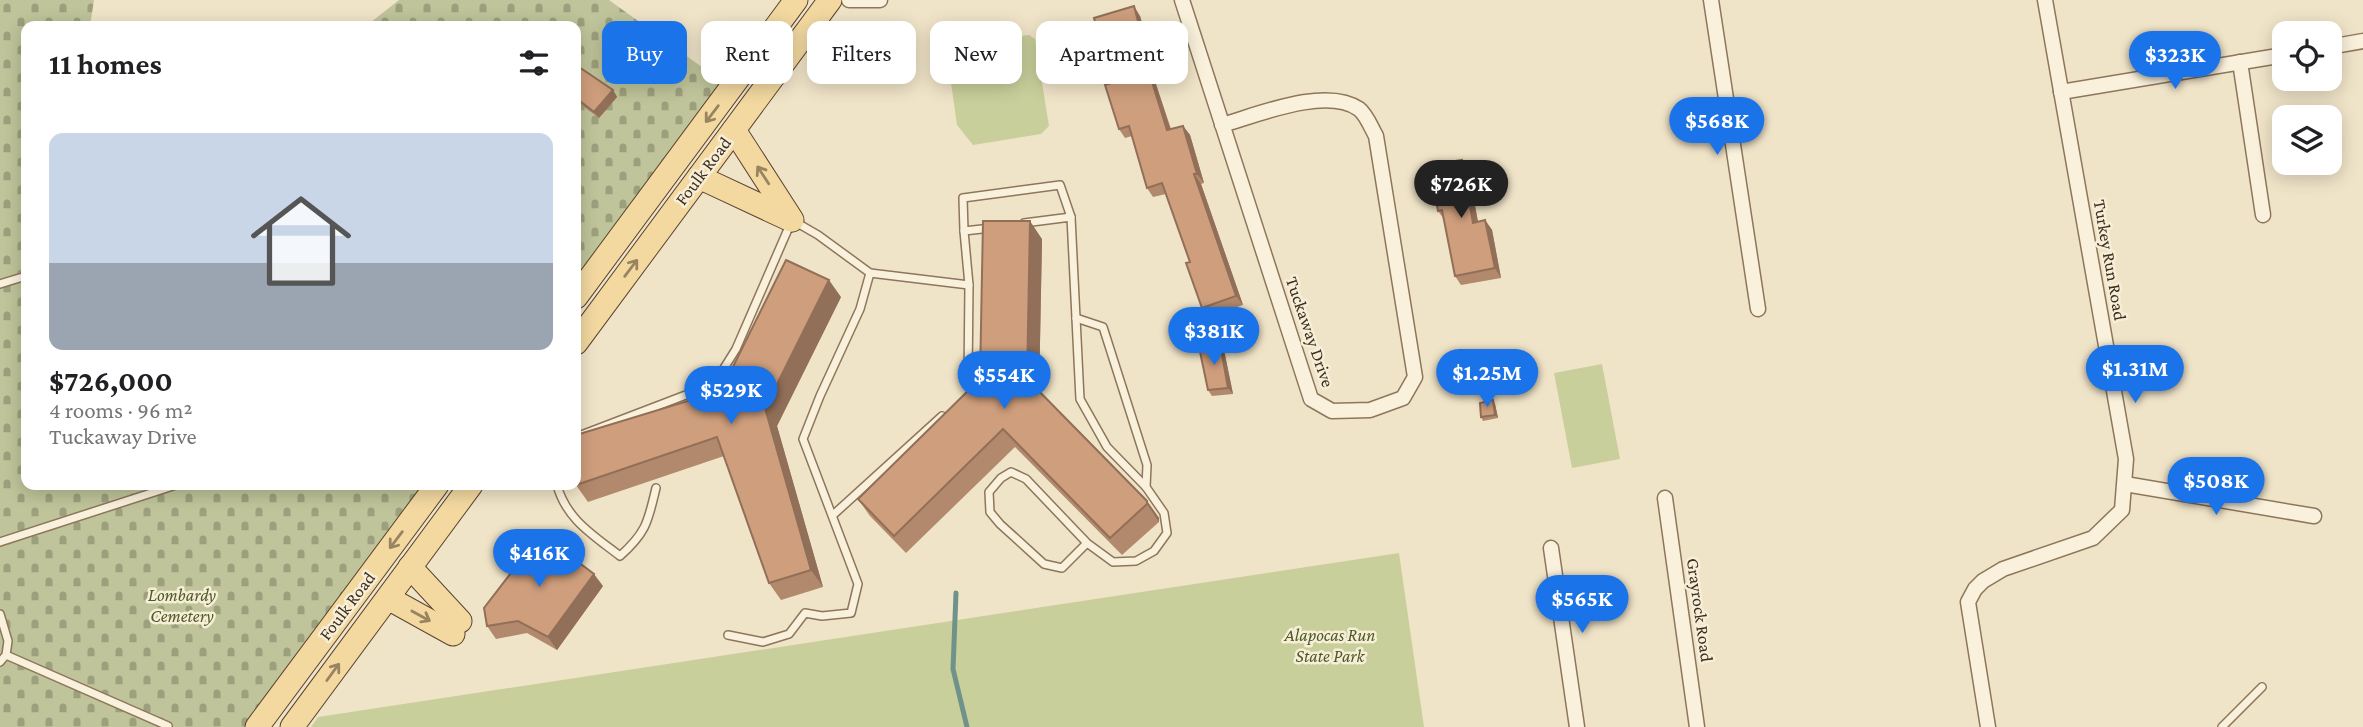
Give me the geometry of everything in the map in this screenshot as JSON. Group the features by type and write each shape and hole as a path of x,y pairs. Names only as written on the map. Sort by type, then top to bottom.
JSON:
{"main road":[{"name":"Foulk Road","path":"582,284 796,0"},
{"name":"Foulk Road","path":"581,336 830,0"},
{"path":"734,130 792,220"},
{"path":"699,177 792,220"},
{"name":"Foulk Road","path":"257,727 433,490"},
{"name":"Foulk Road","path":"292,727 467,490"},
{"path":"388,598 457,628 410,567"}],"street":[{"path":"849,0 880,0"},
{"name":"Tuckaway Drive","path":"1182,0 1222,125 1311,399 1332,411 1370,410 1404,398 1415,377 1376,136 1360,109 1336,101 1308,101 1222,125"},
{"path":"1711,0 1758,309"},
{"name":"Turkey Run Road","path":"1987,727 1969,602 1975,589 2003,569 2093,538 2122,510 2125,484 2126,459 2045,0"},
{"path":"2342,45 2363,41"},
{"path":"2061,92 2272,57"},
{"path":"2240,62 2263,215"},
{"path":"582,284 611,295"},
{"path":"2125,484 2314,516"},
{"name":"Grayrock Road","path":"1665,498 1696,727"},
{"path":"1551,548 1577,727"}],"lane":[{"path":"968,380 969,285 963,198 1060,185 1071,217 1080,399 1107,447 1146,487 1164,513 1167,533 1154,551 1136,561 1113,562 1087,543 1026,479 1011,472 989,492 990,512 1044,564 1062,568 1087,543"},
{"path":"1018,224 1071,217"},
{"path":"581,435 716,381 737,349 792,220 818,235 870,273 969,285"},
{"path":"964,231 1004,226"},
{"path":"728,635 763,642 789,634 805,613 822,616 851,613 858,584 803,439 860,309 870,273"},
{"path":"0,285 21,278"},
{"path":"1076,318 1103,327 1147,465 1146,487"},
{"path":"833,515 954,406"},
{"path":"558,490 562,503 582,526 620,556 639,539 647,523 656,488"},
{"path":"0,542 161,490"},
{"path":"0,614 8,641 6,656 0,662"},
{"path":"6,656 168,726"},
{"path":"2222,727 2262,687"}],"green space":[{"name":"Lombardy Cemetery","path":"0,0 94,0 91,21 21,21 21,490 433,490 257,727 0,727"},
{"path":"399,0 609,0 638,21 602,21 602,84 687,84 687,56 701,66 701,84 725,84 731,88 581,290 581,21 372,21"},
{"path":"1029,35 1035,39 1036,84 1042,84 1049,126 1041,134 973,145 957,125 951,84 1022,84 1022,36"},
{"path":"1602,364 1620,459 1572,468 1554,373"},
{"name":"Alapocas Run State Park","path":"1399,553 1424,727 311,727 318,717"}],"building":[{"path":"1134,6 1138,21 1095,21 1094,18"},
{"path":"581,68 602,84 613,90 594,112 581,102"},
{"path":"1153,84 1167,130 1183,126 1197,174 1194,174 1236,296 1202,308 1186,263 1190,262 1162,183 1147,188 1129,126 1119,129 1105,85"},
{"path":"1462,160 1473,223 1485,220 1495,268 1455,276 1442,210 1438,211 1430,165"},
{"path":"983,221 1030,221 1027,379 1147,501 1147,504 1110,538 1003,429 894,536 858,499 980,379"},
{"path":"786,260 829,280 765,408 811,570 769,583 717,437 581,483 581,433 721,391"},
{"path":"1220,343 1228,388 1208,390 1199,347"},
{"path":"1493,400 1495,415 1481,417 1480,403"},
{"path":"541,534 594,574 548,637 518,621 487,626 484,608"}],"waterway":[{"path":"956,593 953,669 967,727"}]}
